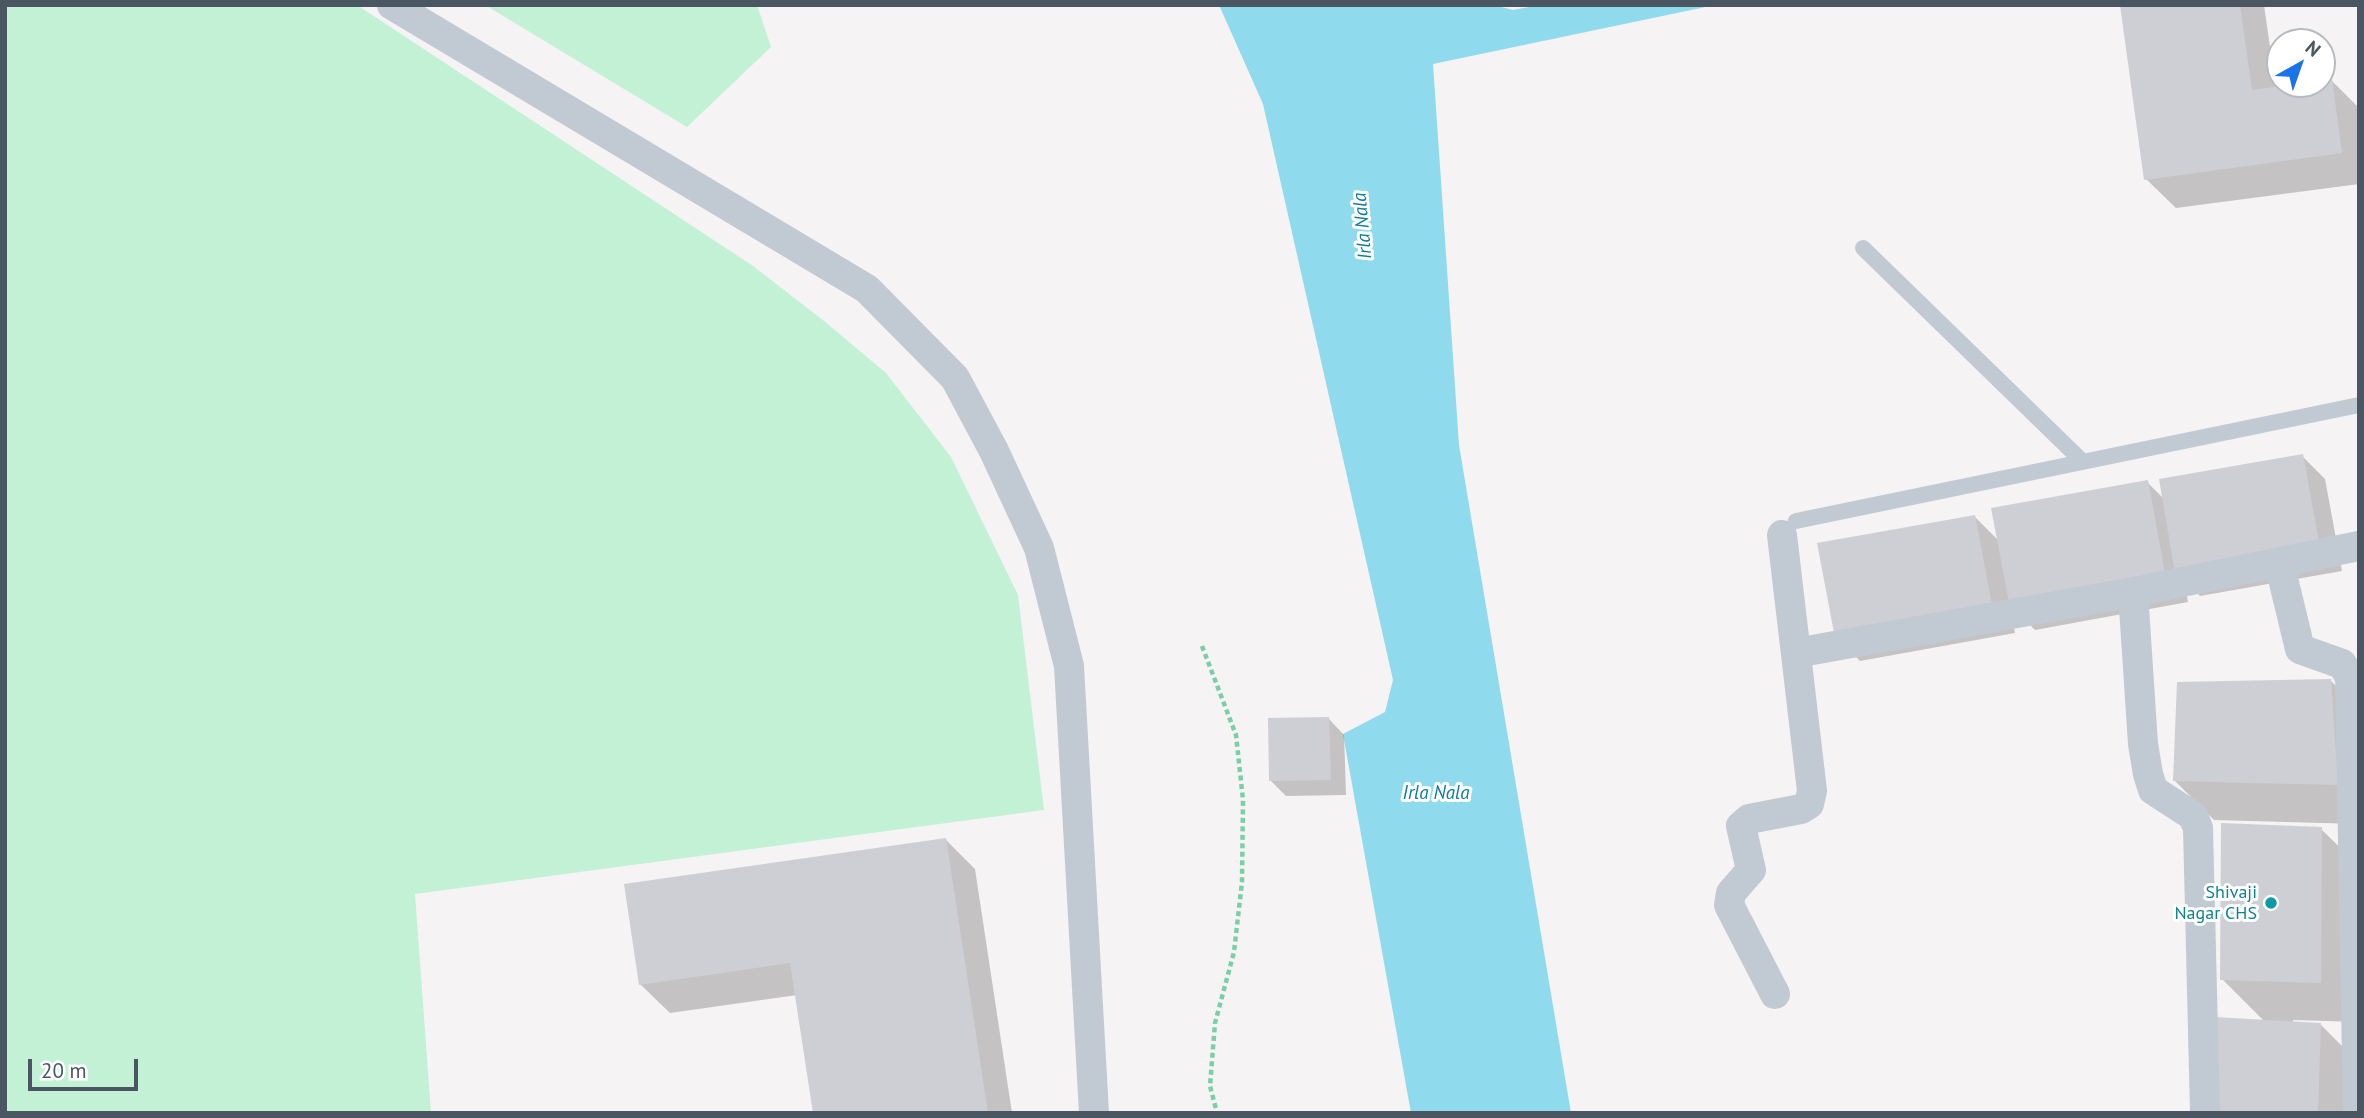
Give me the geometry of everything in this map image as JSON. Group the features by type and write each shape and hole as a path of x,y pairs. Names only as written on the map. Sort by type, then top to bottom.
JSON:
{"street":[{"path":"392,5 867,289 955,378 994,451 1039,548 1069,666 1094,1113"},
{"path":"1775,994 1729,905 1731,893 1751,870 1741,826 1749,819 1801,809 1809,804 1812,791 1796,653 1789,528"},
{"path":"1796,653 2133,592 2359,546"},
{"path":"2279,562 2300,649 2342,664 2350,677 2358,1113"},
{"path":"2133,592 2143,744 2148,774 2153,790 2193,816 2198,828 2205,1113"}],"lane":[{"path":"1863,248 2083,462"},
{"path":"1789,528 2083,462 2359,405"}],"path":[{"path":"1202,646 1236,735 1243,800 1242,882 1234,952 1215,1023 1210,1086 1217,1113"}],"green space":[{"path":"5,5 357,5 753,266 824,321 886,373 951,457 1018,595 1044,810 415,894 431,1113 5,1113"},
{"path":"485,5 757,5 771,47 687,127"}],"water":[{"name":"Irla Nala","path":"1219,5 1494,5 1513,10 1539,5 1715,5 1433,64 1459,445 1571,1113 1411,1113 1343,734 1385,712 1393,680 1263,104"}],"building":[{"path":"2120,5 2240,5 2252,90 2266,88 2266,98 2335,98 2342,153 2144,180"},
{"path":"2303,454 2320,548 2175,573 2159,479"},
{"path":"2148,480 2166,579 2010,608 1991,508"},
{"path":"1975,515 1993,610 1835,638 1817,543"},
{"path":"2331,679 2338,785 2173,781 2177,682"},
{"path":"1329,717 1331,780 1269,781 1268,718"},
{"name":"Shivaji Nagar CHS","path":"2221,823 2322,827 2321,983 2220,980"},
{"path":"946,838 988,1113 813,1113 790,963 639,985 624,884"},
{"path":"2214,1017 2321,1023 2318,1113 2213,1113"}],"place":[{"name":"Shivaji Nagar CHS","path":"2271,903"}]}
